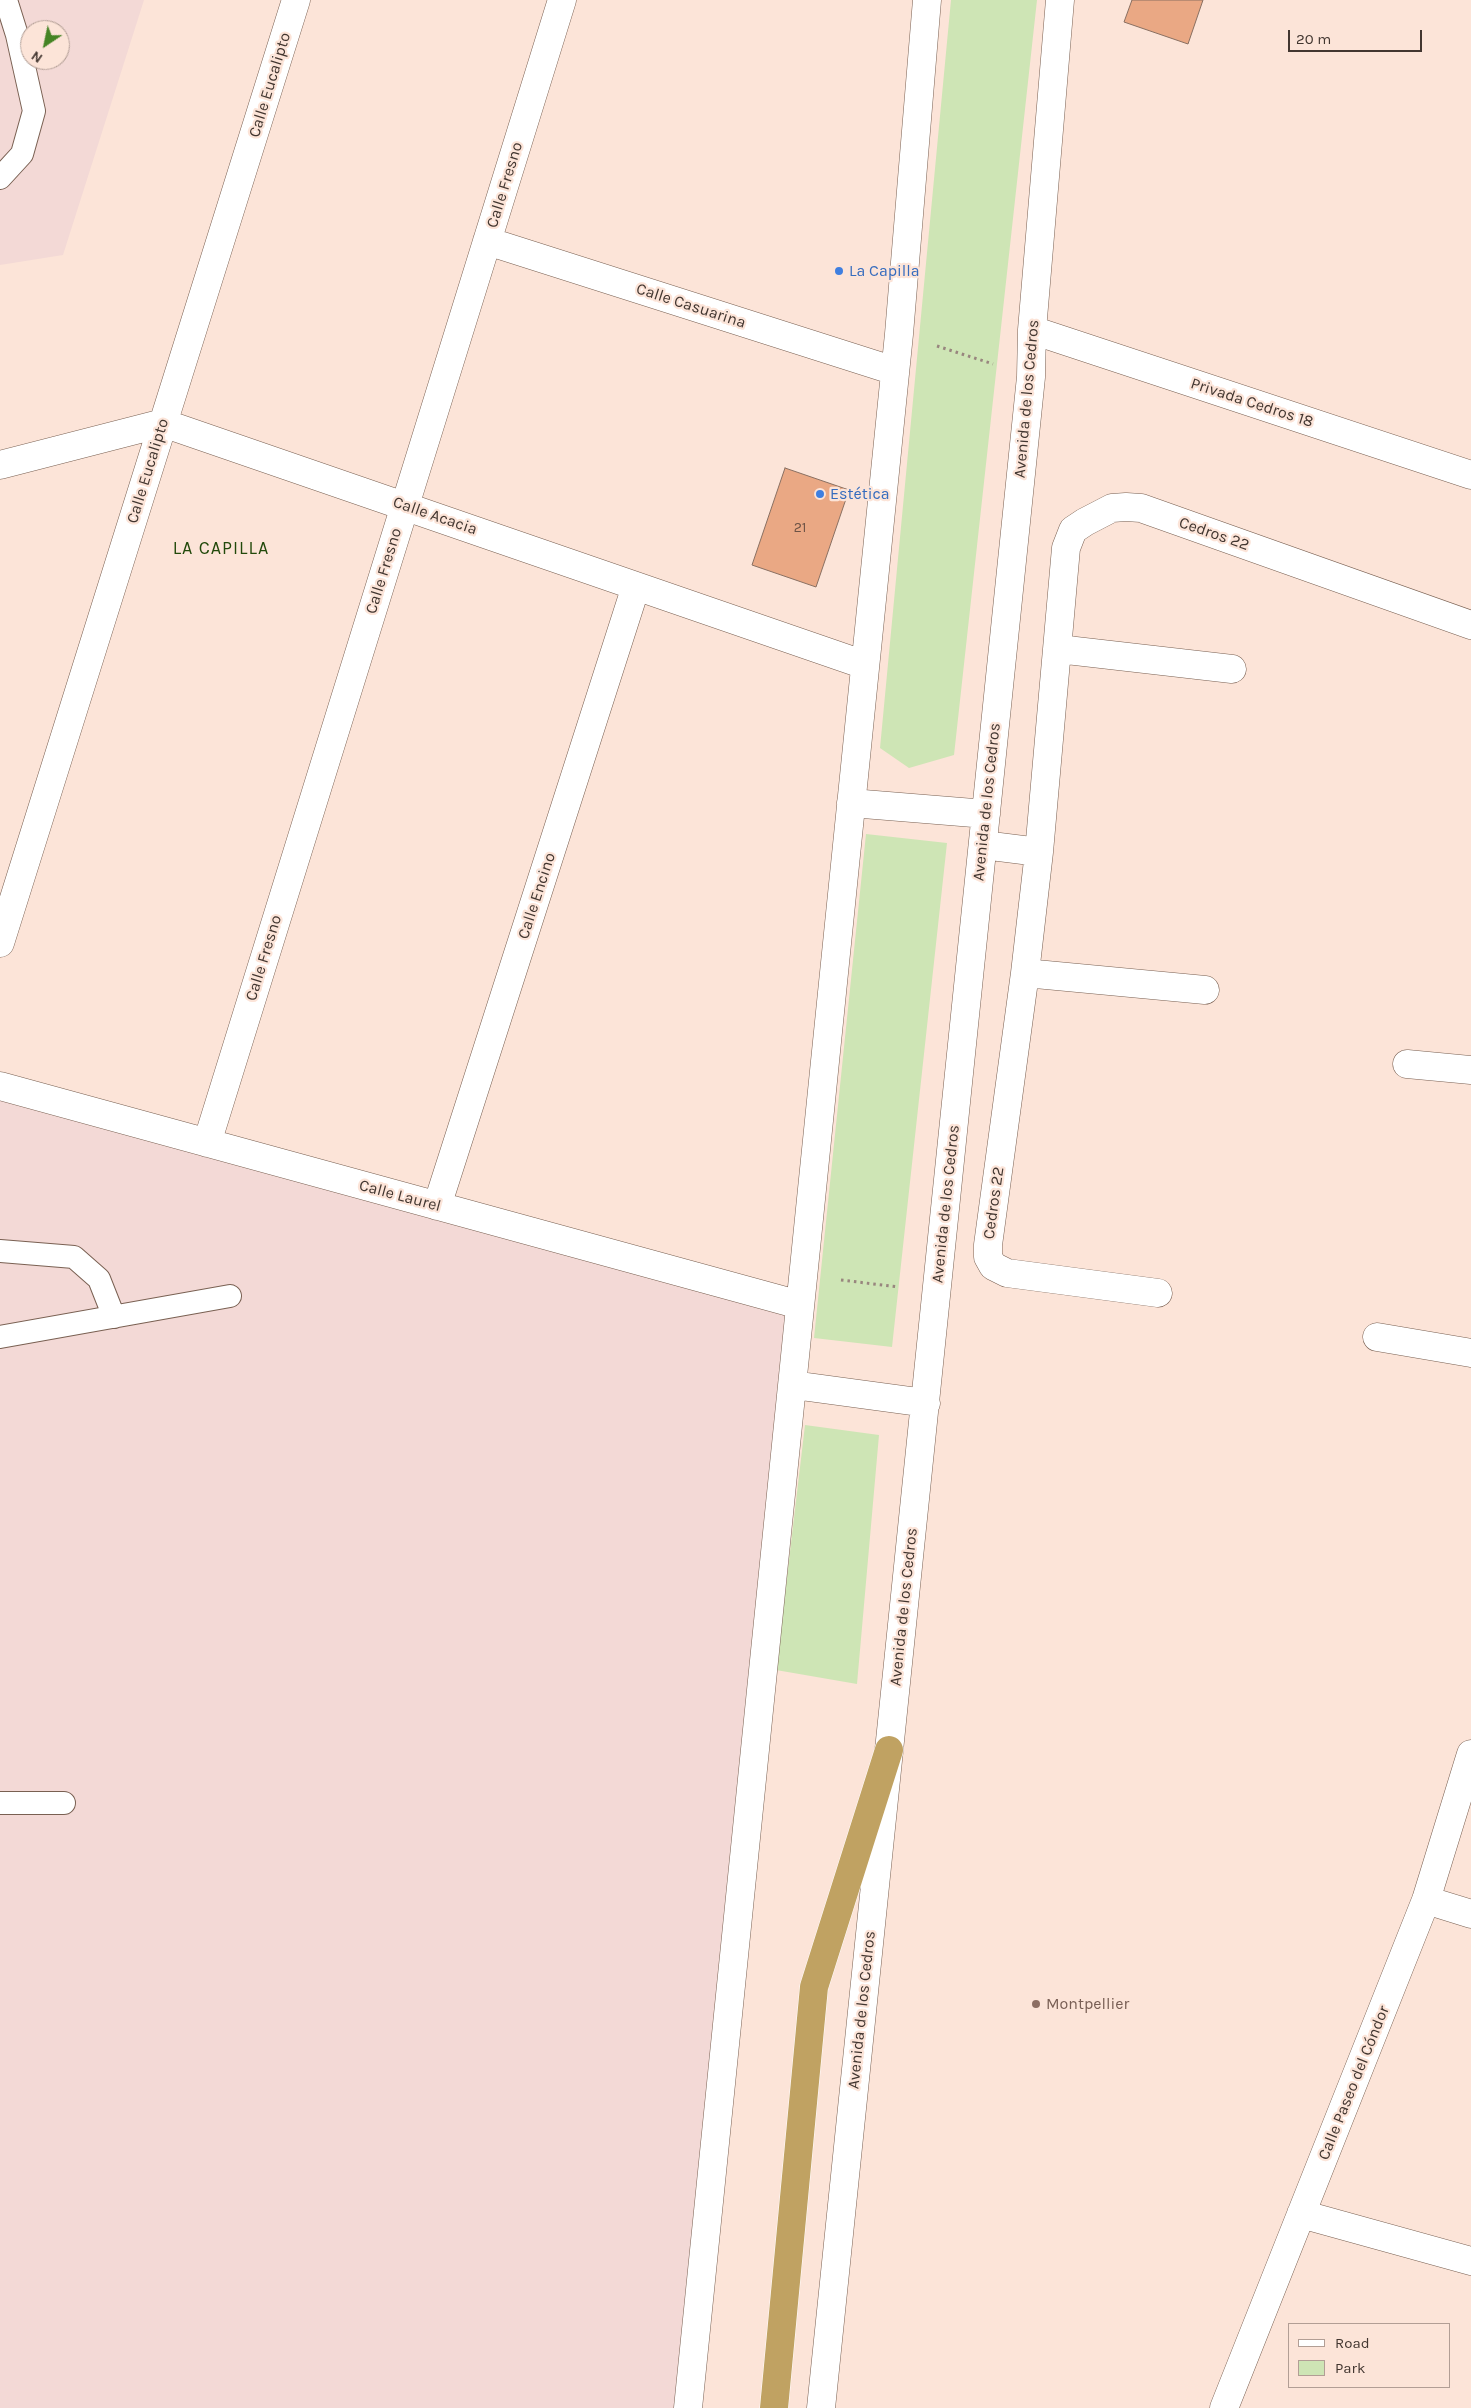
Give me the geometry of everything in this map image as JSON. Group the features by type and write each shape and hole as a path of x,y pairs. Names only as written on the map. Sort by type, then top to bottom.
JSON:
{"highway":[{"path":"774,2408 814,1987 889,1750"}],"street":[{"name":"Calle Eucalipto","path":"0,942 296,0"},
{"name":"Calle Fresno","path":"207,1143 562,0"},
{"path":"688,2408 899,334 927,0"},
{"name":"Avenida de los Cedros","path":"821,2408 1031,377 1032,330 1060,0"},
{"name":"Calle Casuarina","path":"487,240 895,371"},
{"name":"Privada Cedros 18","path":"1032,330 1471,475"},
{"path":"0,465 163,423"},
{"name":"Calle Acacia","path":"163,423 865,665"},
{"name":"Cedros 22","path":"1158,1293 1007,1273 993,1266 988,1257 1039,852 1066,548 1073,530 1112,508 1126,506 1141,508 1471,624"},
{"name":"Calle Encino","path":"437,1206 636,586"},
{"path":"1058,649 1232,669"},
{"path":"851,803 986,814"},
{"path":"983,845 1039,852"},
{"path":"1025,973 1205,990"},
{"path":"1407,1064 1471,1070"},
{"name":"Calle Laurel","path":"0,1086 800,1305"},
{"path":"1377,1337 1471,1353"},
{"path":"793,1386 926,1402"},
{"name":"Calle Paseo del Cóndor","path":"1224,2408 1426,1900 1471,1754"},
{"path":"1426,1900 1471,1914"},
{"path":"1302,2214 1471,2261"}],"lane":[{"path":"0,178 22,154 34,111 17,35 6,0"},
{"path":"0,1251 74,1257 99,1279 114,1317"},
{"path":"0,1337 230,1296"},
{"path":"0,1803 64,1803"}],"path":[{"path":"899,334 1031,377"},
{"path":"804,1275 937,1292"}],"shaded area":[{"path":"0,0 144,0 63,255 0,265"},
{"path":"0,1086 800,1305 688,2408 0,2408"}],"green space":[{"path":"951,0 1037,0 954,755 909,768 880,748"},
{"path":"866,834 947,843 892,1347 814,1338"},
{"path":"805,1425 879,1435 857,1684 776,1670"}],"building":[{"path":"1132,0 1203,0 1188,44 1124,22"},
{"path":"785,468 849,490 816,587 752,565"}],"place":[{"name":"La Capilla","path":"839,271"},
{"name":"Estética","path":"820,494"},
{"name":"Montpellier","path":"1036,2004"}],"district":[{"name":"LA CAPILLA","path":"221,549"}]}
